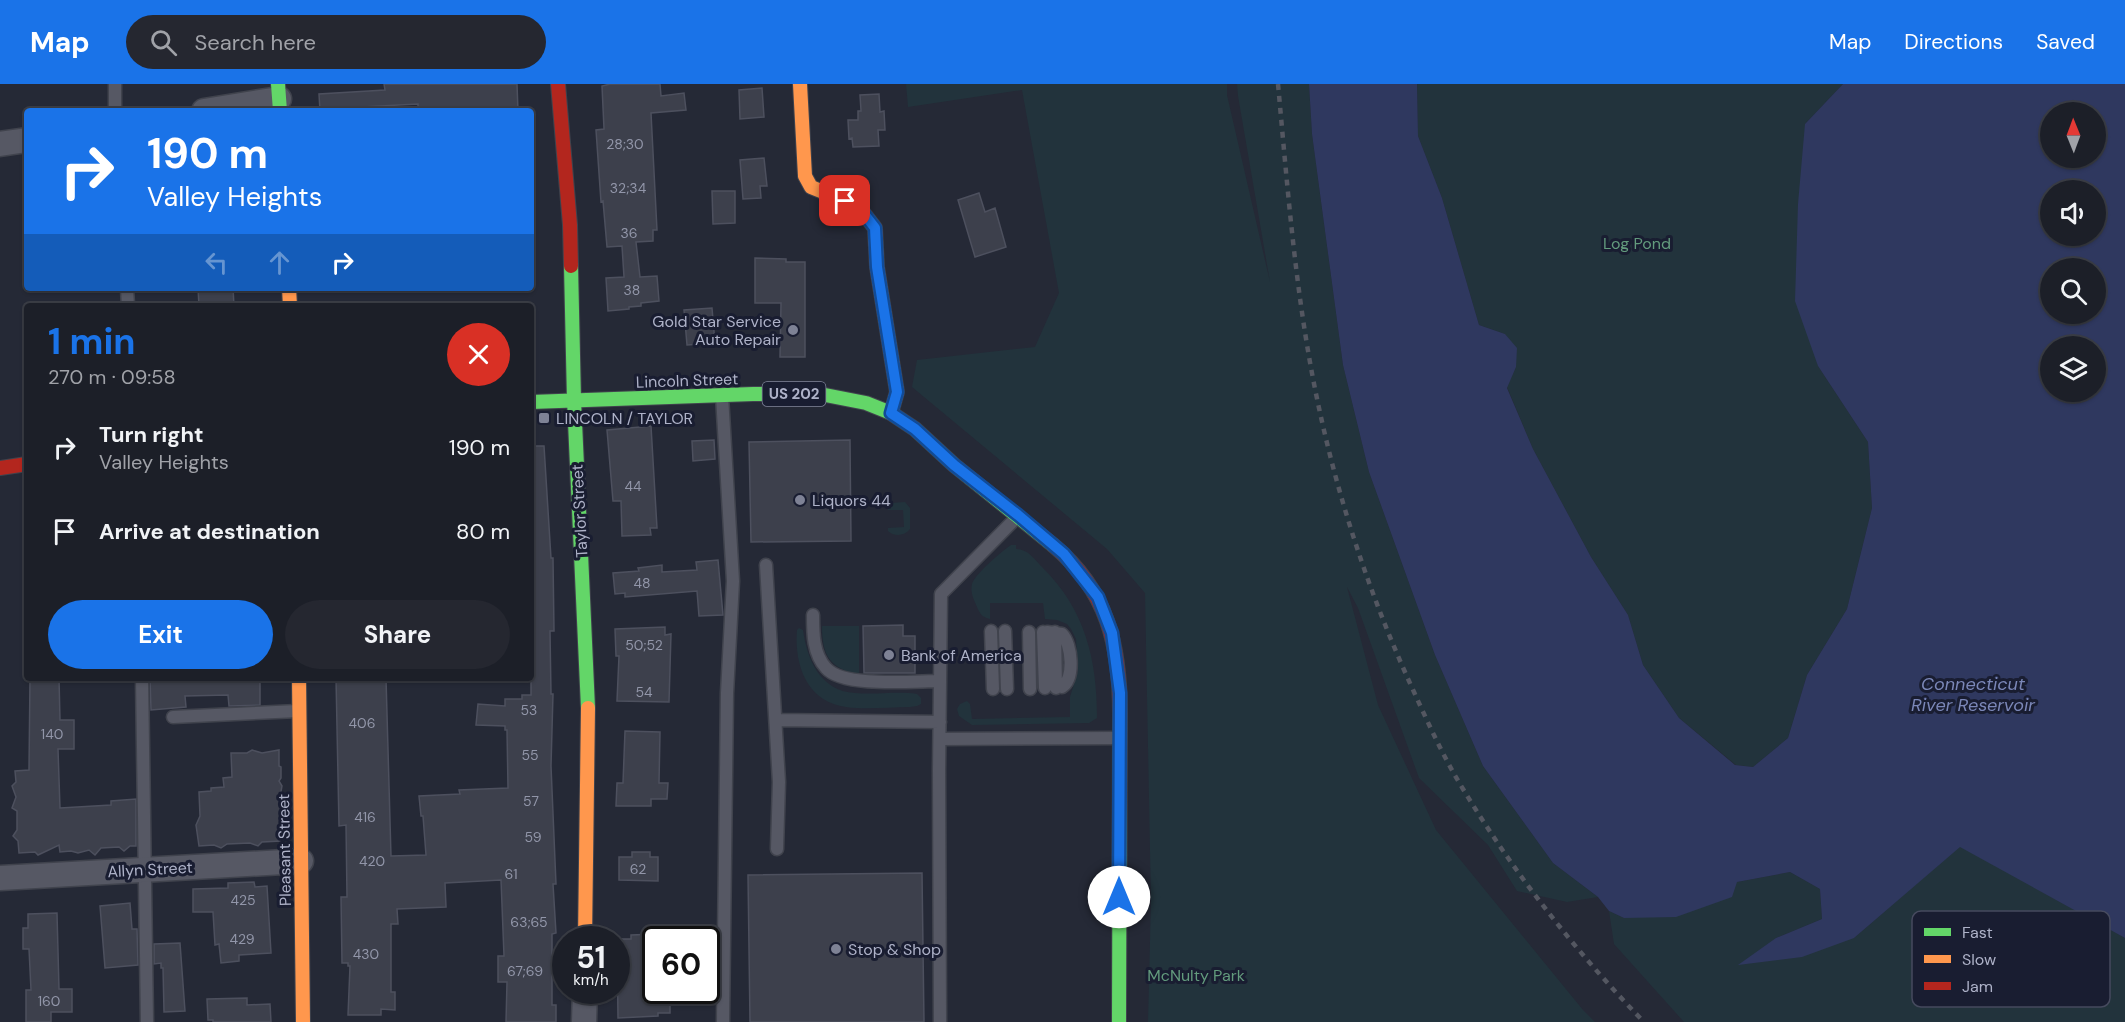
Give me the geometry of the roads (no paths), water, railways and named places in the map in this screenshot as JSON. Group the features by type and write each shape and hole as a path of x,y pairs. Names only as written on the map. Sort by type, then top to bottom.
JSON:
{"street":[{"name":"Taylor Street","path":"558,84 570,225 574,400 588,695 585,926"},
{"path":"800,84 805,176 811,187 858,206 875,228 877,267 897,392 891,413"},
{"path":"221,108 279,98"},
{"path":"0,144 24,140"},
{"name":"Lincoln Street","path":"534,402 820,394 866,403 891,413 915,429 954,465 1064,554 1098,597 1112,633 1120,693 1119,1022"},
{"path":"0,468 24,464"},
{"name":"Pleasant Street","path":"299,681 303,1022"},
{"name":"Allyn Street","path":"0,878 301,861"},
{"path":"584,1022 585,1004"}],"lane":[{"path":"115,84 115,108"},
{"path":"722,395 733,581 727,693 723,1022"},
{"path":"940,1022 941,594 1018,515"},
{"path":"766,565 779,782 777,849"},
{"path":"813,615 814,640 818,656 826,669 836,676 857,681 940,684"},
{"path":"991,631 993,689"},
{"path":"1005,631 1006,689"},
{"path":"1029,632 1030,689"},
{"path":"1048,632 1062,634 1066,638 1068,647 1070,673 1068,681 1054,688 1048,632"},
{"path":"142,681 147,1022"},
{"path":"173,717 300,711"},
{"path":"776,720 940,722"},
{"path":"940,740 1120,738"}],"water":[{"name":"Connecticut River Reservoir","path":"1309,84 1417,84 1418,136 1442,198 1479,325 1505,334 1517,348 1516,367 1507,388 1533,449 1591,557 1628,615 1643,665 1679,718 1735,765 1753,767 1788,738 1807,675 1847,609 1872,508 1868,442 1818,366 1795,301 1798,204 1805,124 1843,84 2125,84 2125,938 2110,930 2110,911 2076,911 1960,847 1854,938 1802,957 1738,965 1776,938 1822,919 1820,889 1790,872 1737,882 1732,897 1676,917 1624,918 1609,911 1598,897 1553,863 1483,766 1435,655 1369,472 1343,365 1312,134"}],"railway":[{"path":"1278,84 1294,247 1311,368 1327,445 1347,517 1384,623 1437,741 1456,777 1503,851 1570,939 1644,1022"}],"place":[{"name":"Gold Star Service Auto Repair","path":"793,330"},
{"name":"LINCOLN / TAYLOR","path":"544,418"},
{"name":"Liquors 44","path":"800,500"},
{"name":"Bank of America","path":"889,655"},
{"name":"Stop & Shop","path":"836,949"}],"park label":[{"name":"Log Pond","path":"1637,243"},
{"name":"McNulty Park","path":"1196,975"}]}
